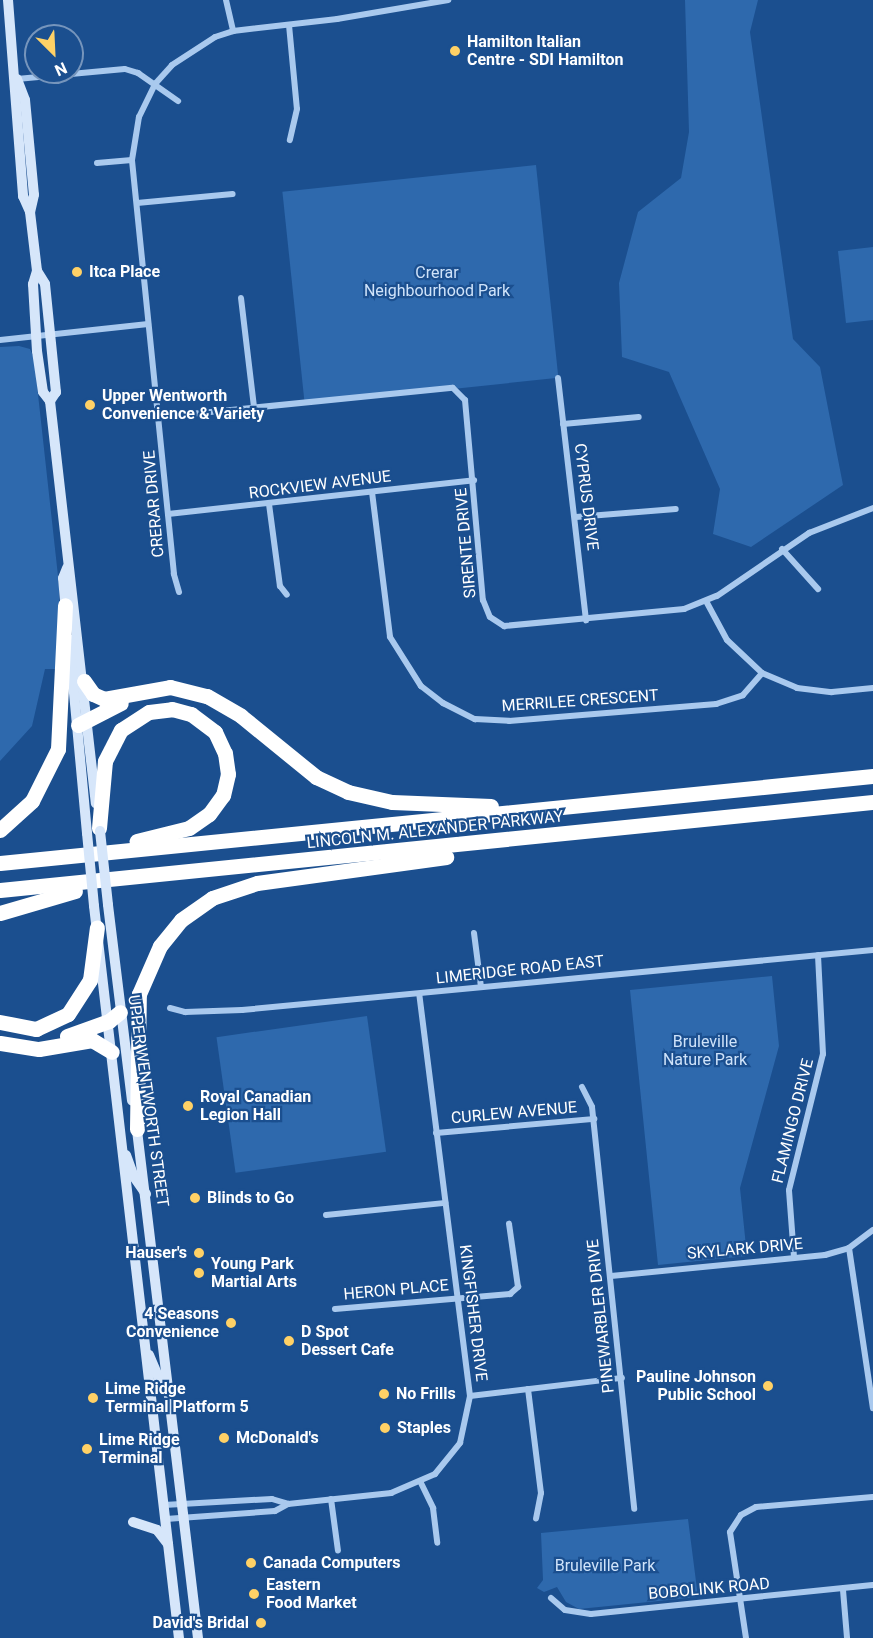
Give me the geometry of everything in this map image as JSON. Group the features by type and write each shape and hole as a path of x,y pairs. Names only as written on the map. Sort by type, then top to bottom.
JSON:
{"highway":[{"path":"0,830 40,789 58,749 65,605"},
{"path":"84,681 93,694 104,699 170,687 207,696 241,716 316,777 348,792 392,802 498,806 523,812"},
{"path":"82,721 146,696 207,696"},
{"path":"59,858 176,832 209,814 223,795 228,774 225,753 215,732 191,714 172,710 149,712 129,722 114,740 105,761 95,831"},
{"name":"LINCOLN M. ALEXANDER PARKWAY","path":"0,863 873,776"},
{"name":"LINCOLN M. ALEXANDER PARKWAY","path":"0,890 122,880 873,801"},
{"path":"137,1129 136,1023 144,979 160,946 197,908 227,891 257,883 562,841 587,832"},
{"path":"0,913 122,880"},
{"path":"0,1022 36,1029 68,1014 88,986 97,927"},
{"path":"7,1044 52,1041 114,1017"},
{"path":"7,1044 39,1049 92,1040 112,1052"}],"main road":[{"name":"UPPER WENTWORTH STREET","path":"8,0 17,79 13,103 22,196 30,212 37,271 33,284 36,337 43,392 50,401 67,568 72,577 84,681 82,721"},
{"name":"UPPER WENTWORTH STREET","path":"37,271 45,284 56,392 50,401"},
{"name":"UPPER WENTWORTH STREET","path":"67,568 63,578 65,605 95,831 108,905 114,1017 112,1052 134,1268 165,1505 179,1638"},
{"name":"UPPER WENTWORTH STREET","path":"95,831 94,906 137,1129 198,1638"},
{"path":"120,1134 134,1178 146,1194"},
{"path":"134,1268 141,1246 150,1238"},
{"path":"143,1341 169,1404"},
{"path":"133,1522 157,1530 170,1547"}],"street":[{"path":"226,0 233,31"},
{"name":"CRERAR DRIVE","path":"179,591 174,574 160,417 148,324 132,160 139,117 155,84 184,55 233,31 289,25 448,0"},
{"path":"289,25 297,109 290,140"},
{"path":"17,79 115,69 131,70 178,101"},
{"path":"97,163 132,160"},
{"path":"137,203 233,194"},
{"path":"242,298 254,407"},
{"path":"0,340 148,324"},
{"name":"CYPRUS DRIVE","path":"558,378 576,517 586,620"},
{"name":"SIRENTE DRIVE","path":"160,417 453,388 465,400 474,480 480,578 490,617 504,626 684,609 706,601 808,532 873,508"},
{"path":"563,424 639,417"},
{"name":"ROCKVIEW AVENUE","path":"168,514 474,480"},
{"name":"MERRILEE CRESCENT","path":"372,492 390,637 421,686 443,703 476,718 509,722 723,703 750,689 763,673"},
{"path":"269,504 280,586 287,595"},
{"path":"576,517 676,509"},
{"path":"782,549 818,589"},
{"path":"706,601 726,640 763,673 797,688 832,692 873,688"},
{"path":"474,933 481,987"},
{"name":"LIMERIDGE ROAD EAST","path":"170,1008 208,1012 873,950"},
{"name":"FLAMINGO DRIVE","path":"794,1257 789,1190 824,1054 818,955"},
{"name":"KINGFISHER DRIVE","path":"166,1519 274,1511 288,1504 391,1493 421,1483 435,1474 460,1443 470,1396 419,994"},
{"name":"PINEWARBLER DRIVE","path":"582,1087 588,1096 594,1119 634,1509"},
{"name":"CURLEW AVENUE","path":"436,1133 594,1119"},
{"path":"326,1215 446,1203"},
{"name":"HERON PLACE","path":"335,1309 510,1294 519,1287 509,1224"},
{"name":"SKYLARK DRIVE","path":"611,1276 794,1257 825,1256 849,1248 873,1230"},
{"path":"849,1248 873,1408"},
{"path":"470,1396 622,1378"},
{"path":"528,1389 540,1493 536,1519"},
{"path":"421,1483 433,1508 437,1544"},
{"path":"746,1638 730,1532 741,1515 756,1508 873,1497"},
{"name":"KINGFISHER DRIVE","path":"165,1505 272,1499 288,1504"},
{"path":"331,1499 338,1551"},
{"name":"BOBOLINK ROAD","path":"551,1599 578,1614 742,1600 873,1585"},
{"path":"843,1590 848,1638"}],"green space":[{"path":"685,0 758,0 750,32 793,339 820,367 843,485 751,547 713,534 720,489 669,372 622,357 619,283 638,212 681,178 689,132"},
{"name":"Crerar Neighbourhood Park","path":"536,165 558,378 305,404 282,192"},
{"path":"873,247 873,320 846,323 838,251"},
{"path":"19,346 30,349 34,358 59,585 59,669 45,669 32,726 0,761 0,347"},
{"name":"Bruleville Nature Park","path":"772,976 779,1046 740,1188 747,1256 658,1265 630,990"},
{"path":"367,1016 386,1152 236,1173 216,1037"},
{"name":"Bruleville Park","path":"688,1519 698,1597 579,1609 566,1602 557,1587 544,1592 537,1588 543,1580 541,1533"}],"place":[{"name":"Hamilton Italian Centre - SDI Hamilton","path":"455,51"},
{"name":"Itca Place","path":"77,272"},
{"name":"Upper Wentworth Convenience & Variety","path":"90,405"},
{"name":"Royal Canadian Legion Hall","path":"188,1106"},
{"name":"Blinds to Go","path":"195,1198"},
{"name":"Hauser's","path":"199,1253"},
{"name":"Young Park Martial Arts","path":"199,1273"},
{"name":"4 Seasons Convenience","path":"231,1323"},
{"name":"D Spot Dessert Cafe","path":"289,1341"},
{"name":"Pauline Johnson Public School","path":"768,1386"},
{"name":"No Frills","path":"384,1394"},
{"name":"Lime Ridge Terminal Platform 5","path":"93,1398"},
{"name":"Staples","path":"385,1428"},
{"name":"McDonald's","path":"224,1438"},
{"name":"Lime Ridge Terminal","path":"87,1449"},
{"name":"Canada Computers","path":"251,1563"},
{"name":"Eastern Food Market","path":"254,1594"},
{"name":"David's Bridal","path":"261,1623"}]}
